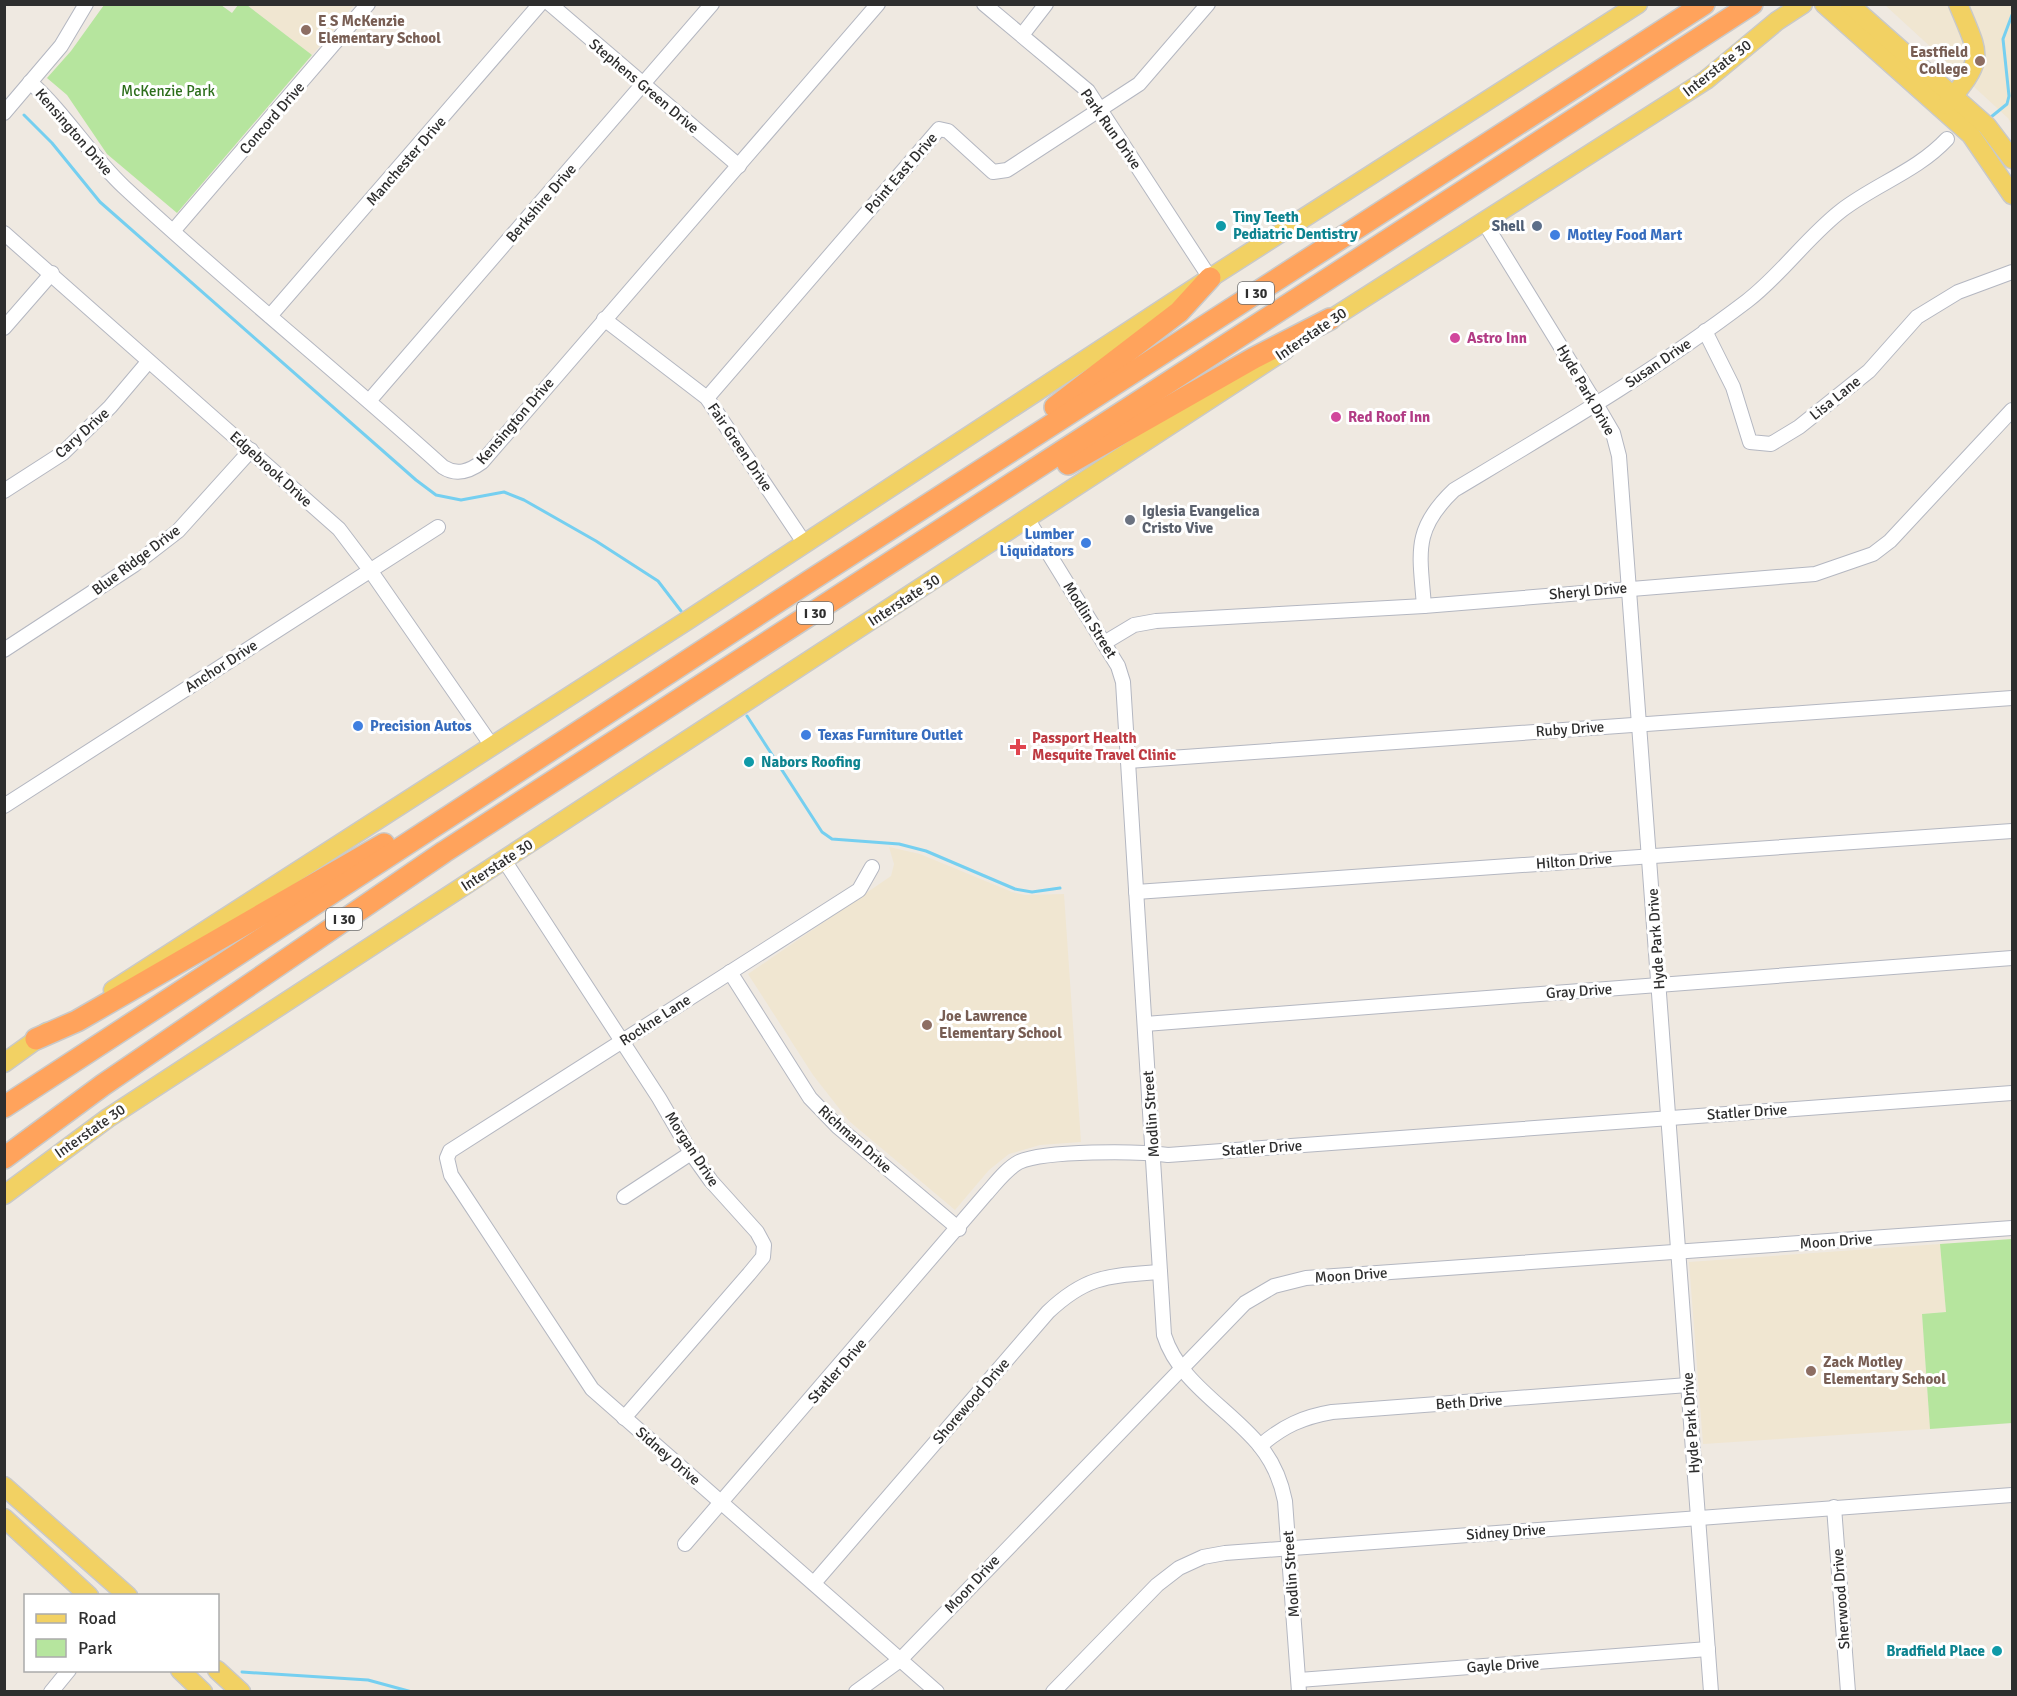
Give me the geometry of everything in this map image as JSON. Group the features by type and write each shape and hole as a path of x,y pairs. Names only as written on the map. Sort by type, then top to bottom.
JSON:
{"highway":[{"name":"I 30","path":"4,1107 948,491 1704,4"},
{"name":"I 30","path":"4,1158 103,1084 444,852 1752,4"},
{"path":"948,491 1179,312 1210,278"},
{"path":"938,533 1027,488 1184,397 1330,319"},
{"path":"36,1039 77,1022 263,911 506,780"}],"main road":[{"path":"5,1061 805,544 1210,278 1638,4"},
{"name":"Interstate 30","path":"4,1195 108,1118 1028,520 1330,319 1706,80 1777,21 1803,4"},
{"path":"1948,102 1976,65 1976,51 1958,4"},
{"path":"1836,8 1948,102 1987,126 2013,159"},
{"path":"1948,102 2013,195"},
{"path":"7,1490 126,1594"},
{"path":"4,1518 87,1594"},
{"path":"181,1672 204,1692"},
{"path":"218,1672 241,1692"}],"street":[{"path":"4,113 61,46 86,4"},
{"name":"Concord Drive","path":"174,230 368,4"},
{"name":"Manchester Drive","path":"270,316 540,4"},
{"name":"Stephens Green Drive","path":"550,4 739,166"},
{"name":"Berkshire Drive","path":"369,401 712,4"},
{"name":"Kensington Drive","path":"30,82 50,100 100,164 447,470 460,472 472,470 482,462 878,4"},
{"name":"Park Run Drive","path":"984,4 1088,92 1210,278"},
{"path":"1022,35 1046,4"},
{"name":"Point East Drive","path":"707,398 939,129 948,131 993,172 1008,170 1139,84 1208,4"},
{"name":"Susan Drive","path":"1424,606 1420,552 1426,522 1439,504 1454,490 1596,404 1705,331 1772,280 1842,211 1878,186 1920,164 1947,139"},
{"name":"Hyde Park Drive","path":"1484,222 1613,433 1619,456 1711,1692"},
{"name":"Edgebrook Drive","path":"4,233 52,273 148,362 339,529 492,746"},
{"name":"Lisa Lane","path":"1705,331 1733,387 1750,442 1771,444 1799,428 1869,371 1917,317 1958,292 2013,272"},
{"path":"4,328 52,273"},
{"name":"Fair Green Drive","path":"604,319 707,398 805,544"},
{"name":"Cary Drive","path":"4,491 63,453 110,407 148,362"},
{"name":"Sheryl Drive","path":"1104,643 1134,625 1156,621 1424,606 1630,587 1815,574 1873,554 1890,541 1958,465 2013,410"},
{"name":"Blue Ridge Drive","path":"4,650 134,565 178,531 251,450"},
{"name":"Modlin Street","path":"1028,520 1118,666 1123,682 1164,1335 1168,1347 1181,1368 1260,1446 1272,1463 1282,1485 1299,1686"},
{"name":"Anchor Drive","path":"4,806 438,527"},
{"name":"Ruby Drive","path":"1128,761 2013,698"},
{"name":"Hilton Drive","path":"1136,892 2013,831"},
{"name":"Morgan Drive","path":"504,860 659,1098 691,1153 711,1181 757,1232 764,1245 763,1257 624,1418"},
{"name":"Rockne Lane","path":"451,1175 447,1158 450,1151 859,890 872,867"},
{"name":"Gray Drive","path":"1145,1024 2013,958"},
{"name":"Richman Drive","path":"730,972 810,1098 838,1127 958,1229"},
{"name":"Statler Drive","path":"685,1544 724,1502 1002,1176 1020,1162 1044,1157 1154,1153 1168,1155 2013,1093"},
{"path":"624,1197 691,1153"},
{"name":"Sidney Drive","path":"451,1175 592,1389 724,1502 937,1692"},
{"name":"Moon Drive","path":"856,1692 900,1660 1245,1303 1265,1290 1285,1282 1306,1278 2013,1228"},
{"name":"Shorewood Drive","path":"814,1583 1048,1312 1069,1292 1090,1281 1110,1276 1160,1272"},
{"name":"Beth Drive","path":"1260,1446 1281,1428 1307,1416 1332,1412 1688,1385"},
{"name":"Sidney Drive","path":"1053,1692 1157,1585 1179,1568 1203,1557 1225,1552 2013,1495"},
{"name":"Sherwood Drive","path":"1834,1508 1848,1692"},
{"name":"Gayle Drive","path":"1299,1686 1708,1649"},
{"path":"51,1692 68,1672"}],"shaded area":[{"name":"E S McKenzie Elementary School","path":"247,5 354,5 312,55"},
{"name":"Eastfield College","path":"1885,5 2012,5 2012,125 2008,118"},
{"name":"Joe Lawrence Elementary School","path":"889,847 920,854 1012,892 1025,895 1064,894 1081,1142 1040,1145 1009,1154 989,1170 955,1210 849,1121 813,1075 748,974 891,876 894,864"},
{"name":"Zack Motley Elementary School","path":"1940,1244 1946,1312 1922,1314 1930,1429 1703,1444 1689,1262"}],"green space":[{"name":"McKenzie Park","path":"104,5 221,5 232,13 238,5 247,5 312,55 177,213 107,154 67,95 47,78 71,51"},
{"path":"2012,1239 2012,1423 1930,1429 1922,1314 1946,1312 1940,1244"}],"waterway":[{"path":"1991,117 2007,104 2009,96 2003,39 2012,15"},
{"path":"24,115 52,143 100,202 416,480 436,495 461,500 504,492 524,500 596,541 658,581 681,611"},
{"path":"747,716 822,832 832,839 899,844 926,851 1015,889 1032,892 1060,888"},
{"path":"242,1672 368,1680 412,1692"}],"place":[{"name":"E S McKenzie Elementary School","path":"306,30"},
{"name":"Eastfield College","path":"1980,61"},
{"name":"Tiny Teeth Pediatric Dentistry","path":"1221,226"},
{"name":"Shell","path":"1537,226"},
{"name":"Motley Food Mart","path":"1555,235"},
{"name":"Astro Inn","path":"1455,338"},
{"name":"Red Roof Inn","path":"1336,417"},
{"name":"Iglesia Evangelica Cristo Vive","path":"1130,520"},
{"name":"Lumber Liquidators","path":"1086,543"},
{"name":"Precision Autos","path":"358,726"},
{"name":"Texas Furniture Outlet","path":"806,735"},
{"name":"Passport Health Mesquite Travel Clinic","path":"1018,747"},
{"name":"Nabors Roofing","path":"749,762"},
{"name":"Joe Lawrence Elementary School","path":"927,1025"},
{"name":"Zack Motley Elementary School","path":"1811,1371"},
{"name":"Bradfield Place","path":"1997,1651"}]}
